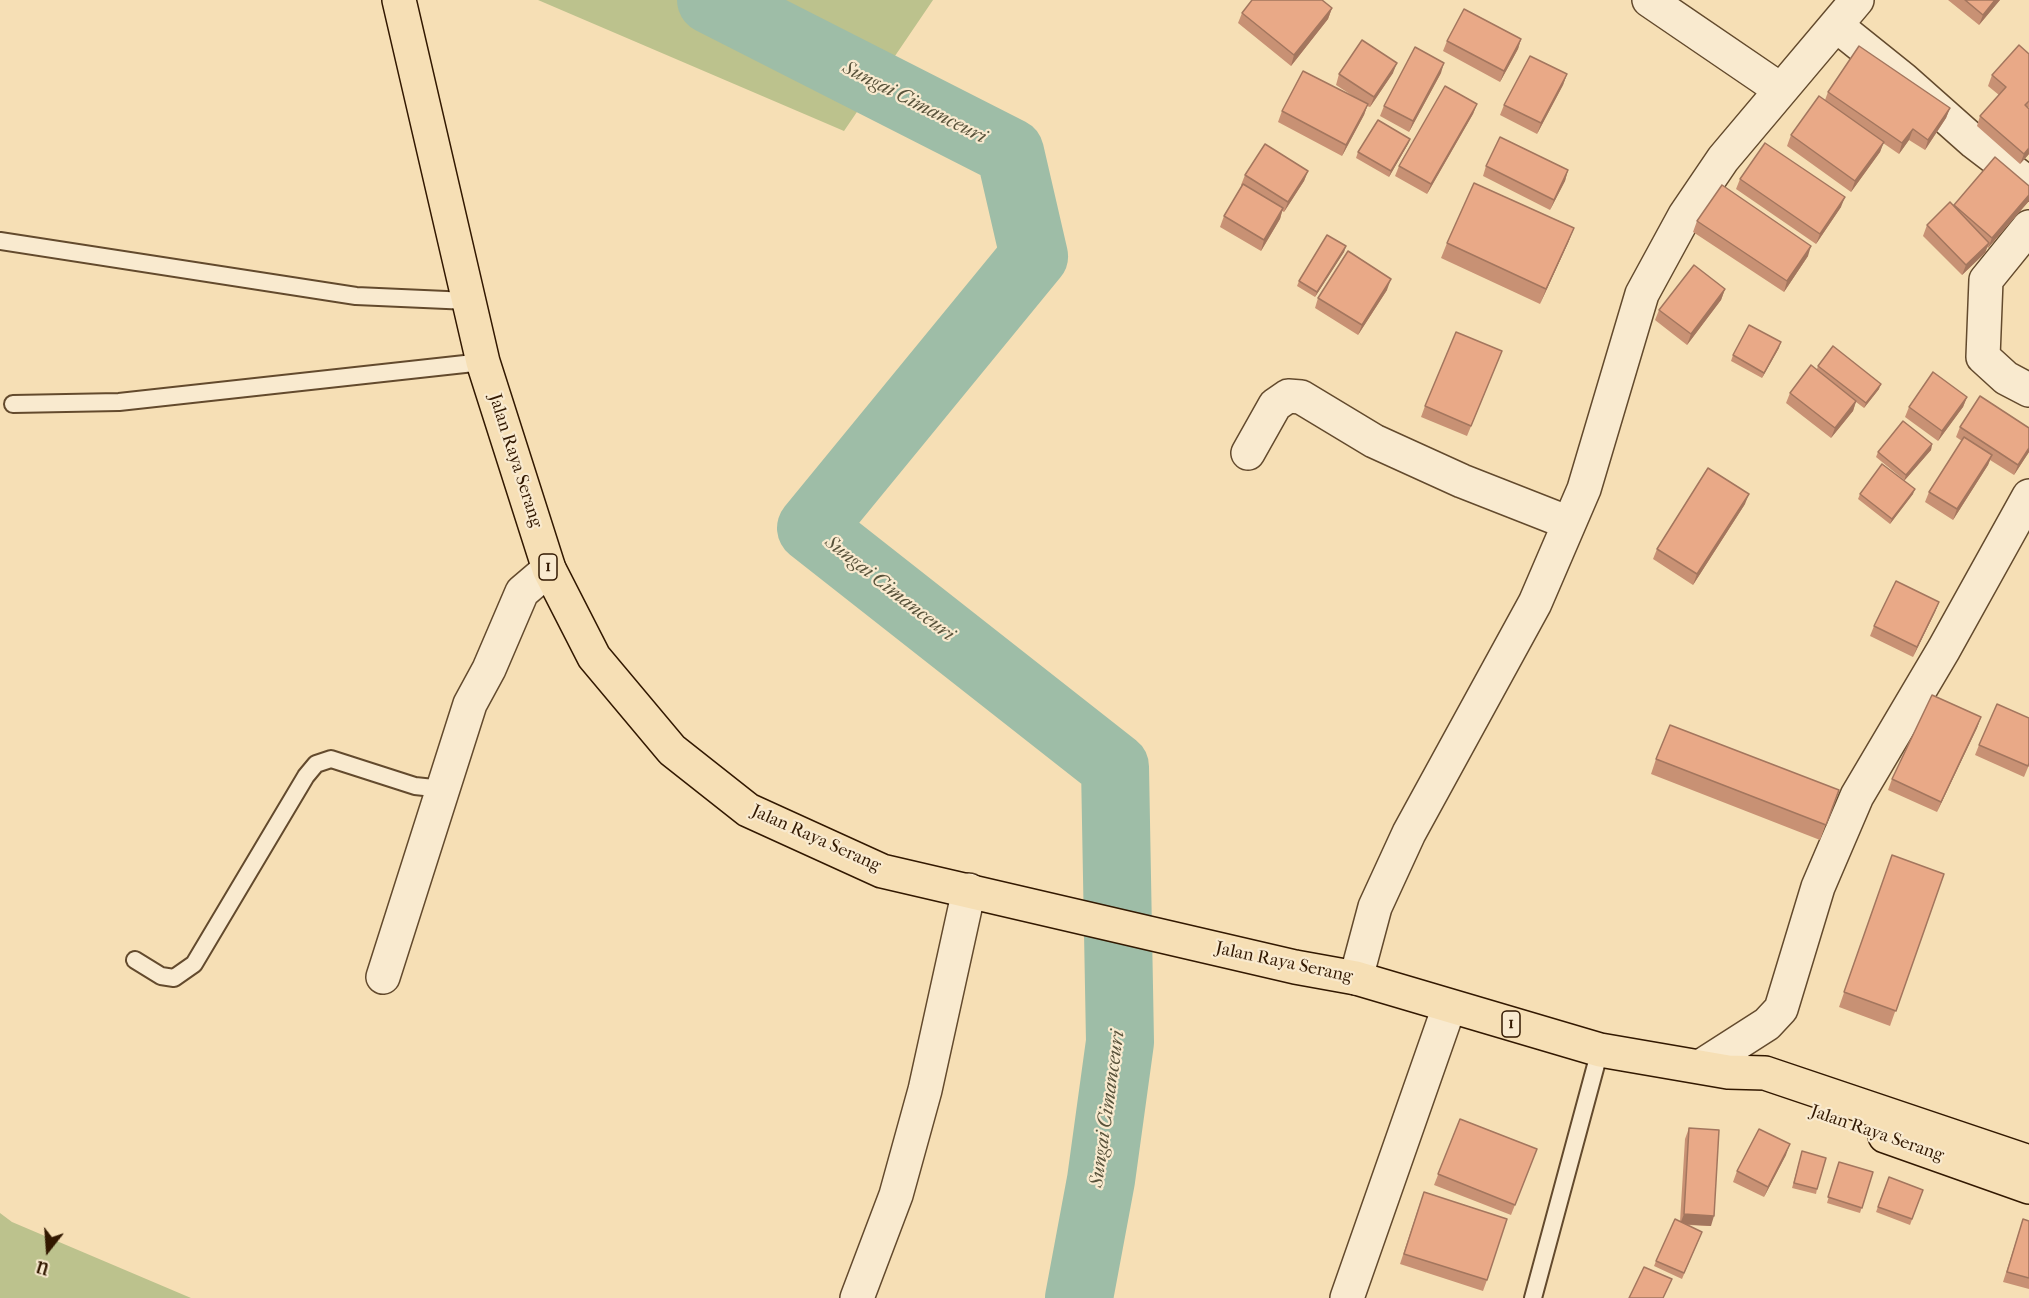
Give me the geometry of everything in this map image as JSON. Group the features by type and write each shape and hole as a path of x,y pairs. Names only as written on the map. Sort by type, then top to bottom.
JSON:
{"highway":[{"name":"Jalan Raya Serang","path":"399,0 483,362 549,569 594,657 672,750 747,810 882,870 1295,968 1356,978 1600,1050 1715,1069 1765,1073 2029,1162"},
{"name":"Jalan Raya Serang","path":"1715,1069 1784,1101 2029,1187"}],"street":[{"path":"1649,0 1781,90"},
{"path":"1356,978 1376,908 1409,833 1535,603 1584,489 1642,294 1698,196 1723,159 1857,0"},
{"path":"1837,26 1903,79 1974,142 2029,184"},
{"path":"2029,226 1986,280 1983,357 2006,378 2029,390"},
{"path":"1248,453 1275,405 1288,396 1301,397 1374,441 1461,481 1569,523"},
{"path":"1715,1069 1767,1024 1780,1009 1818,887 1857,796 1944,649 2029,496"},
{"path":"383,976 470,704 489,669 522,592 549,569"},
{"path":"857,1298 896,1194 984,895"},
{"path":"1347,1298 1449,1007"}],"lane":[{"path":"0,242 356,296 469,301"},
{"path":"13,404 119,402 483,362"},
{"path":"135,960 161,976 174,978 194,964 306,776 316,764 331,759 415,786 444,789"},
{"path":"1533,1298 1600,1050"}],"green space":[{"path":"538,0 933,0 844,131"},
{"path":"0,1213 12,1222 191,1298 0,1298"}],"building":[{"path":"1252,0 1322,0 1332,8 1294,55 1242,13"},
{"path":"1965,0 1995,0 1983,15"},
{"path":"1464,9 1521,39 1504,71 1447,41"},
{"path":"1362,40 1397,63 1374,97 1339,74"},
{"path":"2019,45 2029,54 2029,101 2025,105 2029,109 2029,148 2024,154 1980,116 2006,87 1992,75"},
{"path":"1859,46 1950,108 1928,140 1913,129 1902,143 1828,92"},
{"path":"1415,47 1444,63 1413,121 1384,106"},
{"path":"1530,56 1567,74 1541,123 1504,105"},
{"path":"1303,71 1368,104 1346,145 1282,111"},
{"path":"1445,86 1477,104 1431,184 1399,166"},
{"path":"1819,96 1884,142 1855,181 1791,135"},
{"path":"1378,120 1410,139 1391,171 1358,152"},
{"path":"1500,137 1568,170 1554,200 1486,166"},
{"path":"1765,143 1845,197 1820,234 1740,179"},
{"path":"1265,144 1308,171 1288,202 1245,175"},
{"path":"1995,157 2029,186 2029,195 1992,238 1954,205"},
{"path":"1474,183 1574,228 1546,289 1447,243"},
{"path":"1243,184 1283,208 1264,240 1224,216"},
{"path":"1722,185 1811,246 1787,281 1697,221"},
{"path":"1950,202 1989,243 1966,265 1927,225"},
{"path":"1327,235 1346,246 1317,292 1299,281"},
{"path":"1348,251 1391,279 1362,325 1318,298"},
{"path":"1694,265 1725,289 1691,334 1659,310"},
{"path":"1749,325 1781,342 1764,373 1733,355"},
{"path":"1456,332 1502,351 1471,426 1425,406"},
{"path":"1833,346 1881,384 1866,403 1818,366"},
{"path":"1811,365 1856,401 1835,428 1790,393"},
{"path":"1933,372 1967,397 1942,431 1909,407"},
{"path":"1980,396 2029,428 2029,448 2018,465 1960,427"},
{"path":"1903,421 1932,444 1906,475 1878,452"},
{"path":"1964,437 1992,455 1957,509 1929,492"},
{"path":"1882,464 1915,489 1892,519 1860,494"},
{"path":"1708,468 1749,494 1697,574 1657,549"},
{"path":"1896,581 1939,602 1917,647 1874,626"},
{"path":"1932,695 1981,717 1941,802 1892,779"},
{"path":"1997,704 2029,718 2028,766 1979,745"},
{"path":"1670,725 1839,790 1826,825 1656,759"},
{"path":"1892,855 1944,874 1896,1011 1844,992"},
{"path":"1460,1119 1537,1149 1515,1205 1438,1174"},
{"path":"1689,1128 1719,1130 1714,1216 1684,1214"},
{"path":"1759,1129 1790,1144 1768,1187 1737,1171"},
{"path":"1802,1151 1826,1158 1817,1189 1794,1183"},
{"path":"1839,1162 1873,1172 1862,1208 1828,1197"},
{"path":"1889,1177 1923,1190 1912,1219 1878,1207"},
{"path":"1424,1192 1507,1219 1487,1280 1404,1254"},
{"path":"1675,1219 1702,1232 1684,1273 1656,1261"},
{"path":"2023,1219 2029,1221 2029,1278 2007,1272"},
{"path":"1644,1267 1672,1279 1663,1298 1629,1298"}],"waterway":[{"name":"Sungai Cimanceuri","path":"711,0 1010,152 1034,256 811,528 1115,767 1120,1042 1101,1180 1079,1298"}]}
